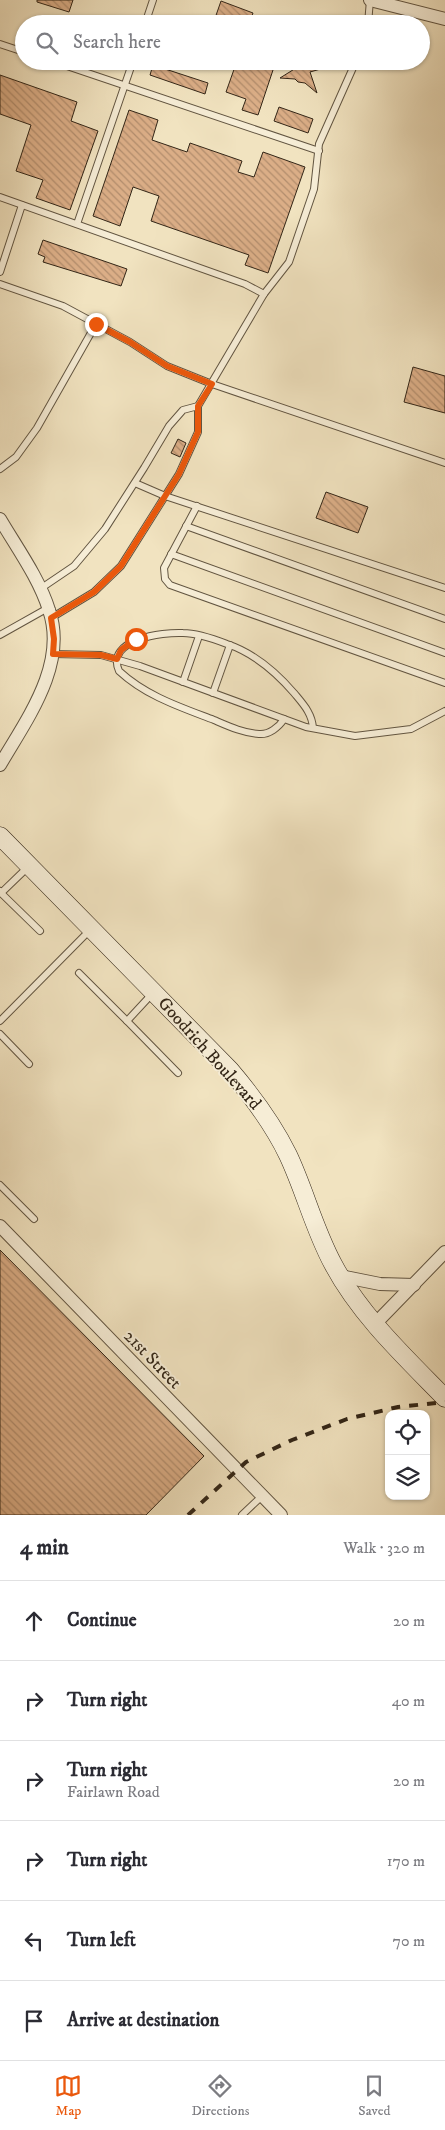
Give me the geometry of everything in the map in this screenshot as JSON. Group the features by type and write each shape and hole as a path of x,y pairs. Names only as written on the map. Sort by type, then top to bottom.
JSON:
{"street":[{"path":"370,0 429,15"},
{"path":"430,15 445,19"},
{"path":"0,519 40,589 50,613 54,639 53,654 45,682 34,708 0,765"},
{"name":"Goodrich Boulevard","path":"0,836 230,1070 266,1117 288,1157 320,1238 340,1276 375,1324 445,1398"},
{"name":"21st Street","path":"0,1226 281,1515"},
{"path":"375,1324 445,1252"},
{"path":"340,1276 380,1284 414,1285"}],"lane":[{"path":"148,15 153,0"},
{"path":"369,15 370,0"},
{"path":"0,44 15,49"},
{"path":"78,70 318,151"},
{"path":"77,224 129,70"},
{"path":"0,635 94,592 121,566 179,474 198,432 198,406 264,294 289,262 314,189 319,144 352,70"},
{"path":"0,197 246,284 264,294"},
{"path":"0,272 22,205"},
{"path":"0,284 63,306 130,342 167,366 212,384 445,462"},
{"path":"0,469 16,457 37,428 96,324"},
{"path":"40,589 74,566 105,529 169,426 183,410 198,406"},
{"path":"135,483 165,496 445,588"},
{"path":"197,506 164,568 165,579 170,585 445,683"},
{"path":"186,526 445,619"},
{"path":"171,554 445,653"},
{"path":"284,719 279,726 268,733 260,735 240,730 167,702 144,691 119,671 117,659 121,650 136,639 159,634 184,632 230,645 257,657 282,679 308,709 313,728"},
{"path":"184,682 199,636"},
{"path":"213,693 230,645"},
{"path":"53,654 101,655 117,659 284,719 313,728 355,736 412,729 445,711"},
{"path":"30,865 1,892 40,931"},
{"path":"0,1021 92,928"},
{"path":"79,973 178,1073"},
{"path":"127,1020 154,992"},
{"path":"0,1034 29,1064"},
{"path":"0,1185 34,1219"},
{"path":"242,1515 262,1496"}],"building":[{"path":"37,0 73,0 69,12 37,2"},
{"path":"221,1 253,13 252,15 216,15"},
{"path":"152,70 168,70 208,83 205,94 150,75"},
{"path":"234,70 273,70 258,115 242,110 246,99 226,92"},
{"path":"293,70 317,70 310,72 317,93 305,83 298,82 295,79 280,78"},
{"path":"0,75 77,102 71,121 98,131 70,210 36,198 43,180 16,171 31,125 0,114"},
{"path":"279,107 313,119 308,133 274,121"},
{"path":"129,110 158,120 152,140 187,152 190,143 242,161 238,172 254,177 263,152 305,167 268,273 245,265 249,255 151,221 159,196 133,187 120,226 93,216"},
{"path":"43,240 127,269 121,286 43,262 45,257 38,254"},
{"path":"413,367 445,376 445,413 404,402"},
{"path":"178,439 186,443 180,457 171,453"},
{"path":"326,492 368,507 358,533 316,518"},
{"path":"0,1250 204,1456 146,1515 0,1515"}],"railway":[{"path":"188,1515 246,1462 292,1440 347,1419 398,1407 445,1402"}],"route":[{"path":"96,324 130,342 167,366 212,384 198,406 198,432 179,474 121,566 94,592 51,618 54,639 53,654 101,655 117,659 121,650 136,639"}]}
